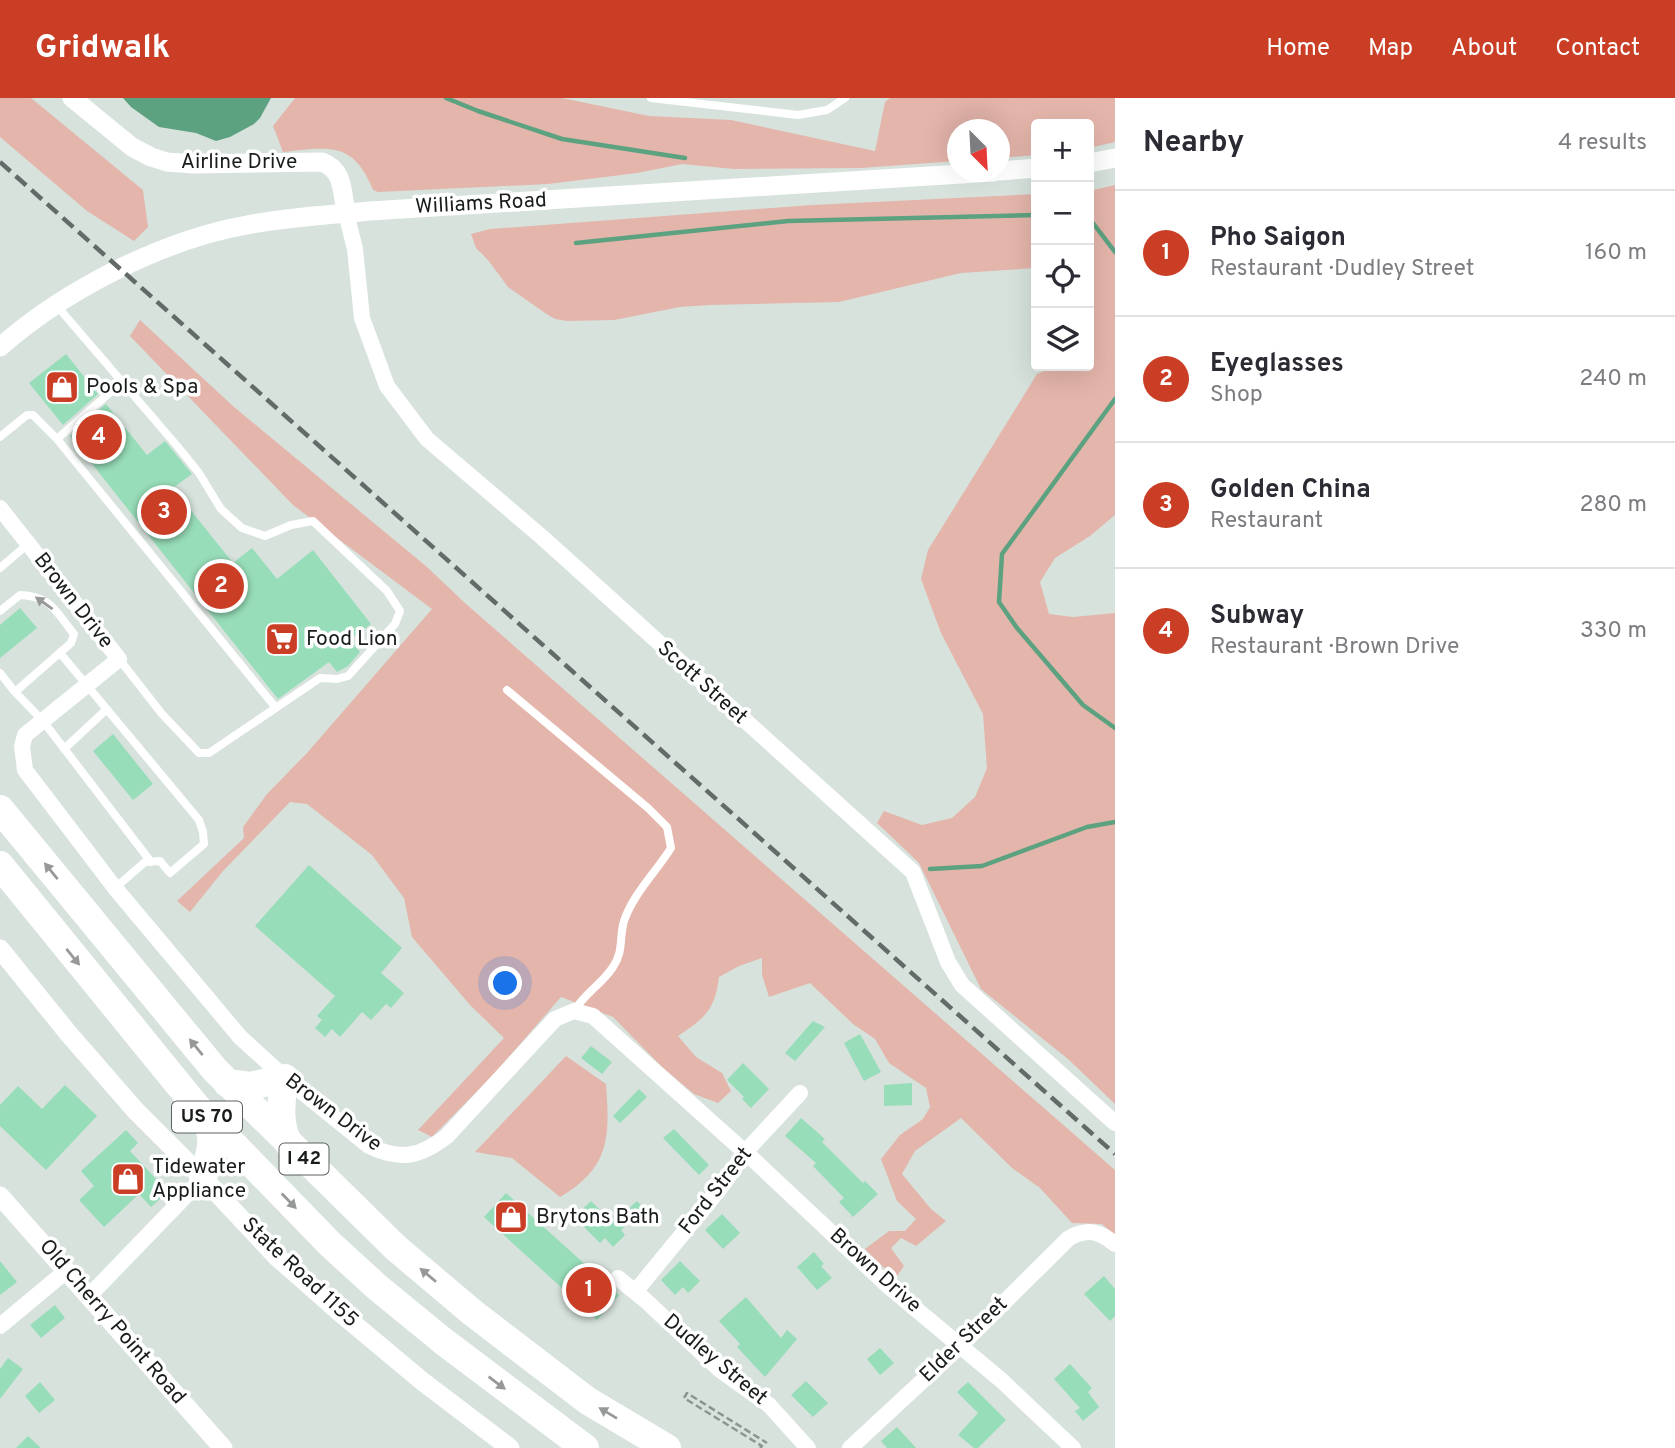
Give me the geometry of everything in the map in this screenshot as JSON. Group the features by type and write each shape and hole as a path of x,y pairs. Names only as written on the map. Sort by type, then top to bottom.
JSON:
{"highway":[{"name":"I 42","path":"0,808 227,1083 396,1248 473,1313 588,1401 667,1448"},
{"name":"US 70","path":"0,865 196,1106 330,1244 377,1287 482,1371 585,1448"},
{"path":"227,1083 250,1086 285,1078 279,1110 288,1143"},
{"path":"196,1106 206,1121 213,1140 203,1178"},
{"path":"203,1178 241,1167 264,1175"}],"street":[{"name":"Airline Drive","path":"72,98 132,147 167,162 322,162 332,166 339,173 346,213"},
{"path":"1094,162 1115,158"},
{"path":"1010,170 1031,168"},
{"name":"Williams Road","path":"0,347 41,314 154,252 244,225 346,213 947,175"},
{"name":"Scott Street","path":"346,213 355,249 362,318 387,386 428,439 543,538 912,872 948,962 962,985 1115,1124"},
{"name":"Brown Drive","path":"0,508 119,659 25,736 22,746 25,769 115,888 240,1037 285,1078 369,1146 401,1156 417,1154 432,1147 453,1129 545,1028 565,1014 574,1012 593,1016 887,1285 1027,1404 1073,1448"},
{"name":"State Road 1155","path":"0,949 135,1110 276,1255 422,1381 510,1448"},
{"name":"Ford Street","path":"635,1292 721,1187 745,1153 800,1093"},
{"path":"89,1296 203,1178"},
{"name":"Old Cherry Point Road","path":"0,1196 223,1448"},
{"name":"Elder Street","path":"850,1448 960,1346 1059,1246 1089,1230 1100,1233 1115,1244"},
{"path":"0,1326 66,1271"},
{"name":"Dudley Street","path":"618,1278 720,1370 769,1405 808,1448"}],"lane":[{"path":"651,98 798,115 827,110 845,98"},
{"path":"56,305 199,473 221,509 242,528 265,536 291,525 313,521 387,590 400,611 395,624 348,676 337,679 320,678 209,753 199,753 162,714 119,659"},
{"path":"57,439 123,381"},
{"path":"0,437 27,415 33,415 57,439 276,708"},
{"path":"0,568 28,544"},
{"path":"0,611 20,595 36,596 50,604 74,634 71,642 60,653 15,692"},
{"path":"60,653 200,820 203,832 204,844 170,873 160,861 145,862 115,888"},
{"path":"0,673 43,721 151,862"},
{"path":"507,690 667,827 671,848 636,896 624,922 622,947 613,968 582,998 574,1012"},
{"path":"64,749 107,709"}],"path":[{"path":"762,1447 684,1398 687,1393 767,1443"}],"shaded area":[{"path":"0,98 31,98 143,190 148,227 134,241 87,211 0,137"},
{"path":"123,98 271,98 254,124 216,141 196,133 159,127"},
{"path":"295,98 562,98 649,116 731,120 875,151 885,102 890,98 1115,98 1115,142 1094,147 1094,119 1031,119 1031,155 1010,157 1010,119 947,119 947,162 861,168 734,169 682,164 637,173 548,184 378,192 373,190 365,174 348,155 327,149 283,152 273,126"},
{"path":"1115,185 1115,515 1090,536 1055,558 1040,582 1049,614 1073,617 1115,613 1115,1104 1068,1059 981,989 919,863 877,823 884,811 922,825 952,818 975,797 987,768 983,714 941,633 921,579 928,550 1037,374 1044,371 1094,371 1094,190"},
{"path":"1031,194 1031,268 961,273 839,302 680,307 614,320 567,321 555,319 508,287 476,248 471,234 490,229 812,205"},
{"path":"140,320 234,407 427,567 466,604 1115,1170 1115,1235 1102,1224 1072,1223 1040,1188 1012,1168 961,1118 915,1151 902,1174 931,1209 946,1221 916,1246 901,1238 891,1248 904,1266 895,1279 865,1249 889,1231 905,1231 916,1219 897,1201 881,1159 900,1135 923,1119 930,1107 926,1088 889,1063 875,1039 853,1024 810,983 769,997 762,975 762,958 719,977 715,998 707,1012 678,1036 696,1057 722,1073 731,1091 718,1103 694,1094 661,1066 613,1017 561,997 494,1074 432,1137 418,1130 504,1038 470,1005 412,937 404,898 372,855 307,804 290,802 223,871 190,912 177,901 244,838 243,827 267,794 307,753 432,609 293,505 130,336"},
{"path":"566,1056 606,1084 608,1120 598,1162 589,1175 560,1197 512,1158 475,1152"}],"building":[{"path":"66,354 98,394 63,425 29,383"},
{"path":"106,404 147,455 165,441 192,474 173,488 233,563 252,548 277,579 313,550 371,624 350,640 360,652 348,666 337,672 329,662 278,699 70,436"},
{"path":"20,608 37,628 0,658 0,625"},
{"path":"113,734 153,784 133,800 93,751"},
{"path":"309,865 402,948 381,973 404,993 391,1008 386,1004 371,1020 362,1012 340,1037 332,1029 325,1037 315,1028 322,1020 317,1016 335,996 255,926"},
{"path":"813,1021 825,1027 795,1061 785,1053"},
{"path":"860,1034 881,1072 864,1081 844,1043"},
{"path":"591,1046 612,1062 602,1074 581,1058"},
{"path":"743,1063 769,1089 751,1108 727,1080"},
{"path":"912,1083 912,1105 884,1106 884,1085"},
{"path":"65,1085 97,1116 46,1170 0,1126 0,1105 18,1086 42,1109"},
{"path":"639,1089 647,1097 620,1123 613,1116"},
{"path":"801,1118 825,1139 822,1142 863,1183 865,1181 878,1194 853,1217 839,1202 844,1198 813,1166 816,1163 785,1136"},
{"path":"674,1129 709,1165 699,1175 663,1138"},
{"path":"126,1130 138,1143 130,1151 168,1192 151,1207 139,1194 104,1227 79,1200 94,1186 81,1171"},
{"path":"506,1193 619,1295 597,1320 484,1217"},
{"path":"591,1201 613,1223 637,1201 644,1209 621,1230 625,1235 613,1247 605,1238 600,1243 574,1217"},
{"path":"722,1214 740,1233 723,1249 705,1230"},
{"path":"814,1252 824,1264 821,1266 832,1278 817,1290 797,1267"},
{"path":"0,1261 17,1282 0,1295"},
{"path":"680,1261 700,1281 688,1293 683,1287 675,1295 661,1280"},
{"path":"1104,1276 1115,1289 1115,1316 1110,1321 1084,1294"},
{"path":"746,1297 781,1338 787,1330 797,1339 765,1377 737,1347 740,1344 719,1321"},
{"path":"55,1305 65,1318 41,1338 30,1325"},
{"path":"880,1348 894,1363 880,1375 867,1359"},
{"path":"8,1358 23,1369 0,1399 0,1369"},
{"path":"1070,1364 1092,1388 1088,1392 1099,1407 1083,1421 1075,1411 1080,1408 1054,1379"},
{"path":"806,1381 828,1403 813,1417 791,1395"},
{"path":"40,1382 55,1400 39,1413 25,1396"},
{"path":"968,1382 1006,1420 978,1448 974,1448 958,1435 978,1413 957,1392"},
{"path":"897,1427 916,1448 887,1448 881,1441"},
{"path":"28,1436 41,1448 16,1448"}],"waterway":[{"path":"446,98 562,139 685,158"},
{"path":"576,243 788,221 1031,215"},
{"path":"1094,225 1115,252"},
{"path":"1115,399 1002,554 999,602 1017,628 1083,705 1115,728"},
{"path":"930,869 982,866 1087,827 1115,822"}],"railway":[{"path":"0,162 1115,1154"}],"place":[{"name":"Pools & Spa","path":"62,387"},
{"name":"Subway","path":"99,437"},
{"name":"Golden China","path":"164,512"},
{"name":"Eyeglasses","path":"221,586"},
{"name":"Food Lion","path":"282,639"},
{"name":"Tidewater Appliance","path":"128,1179"},
{"name":"Brytons Bath","path":"511,1217"},
{"name":"Pho Saigon","path":"589,1290"}]}
